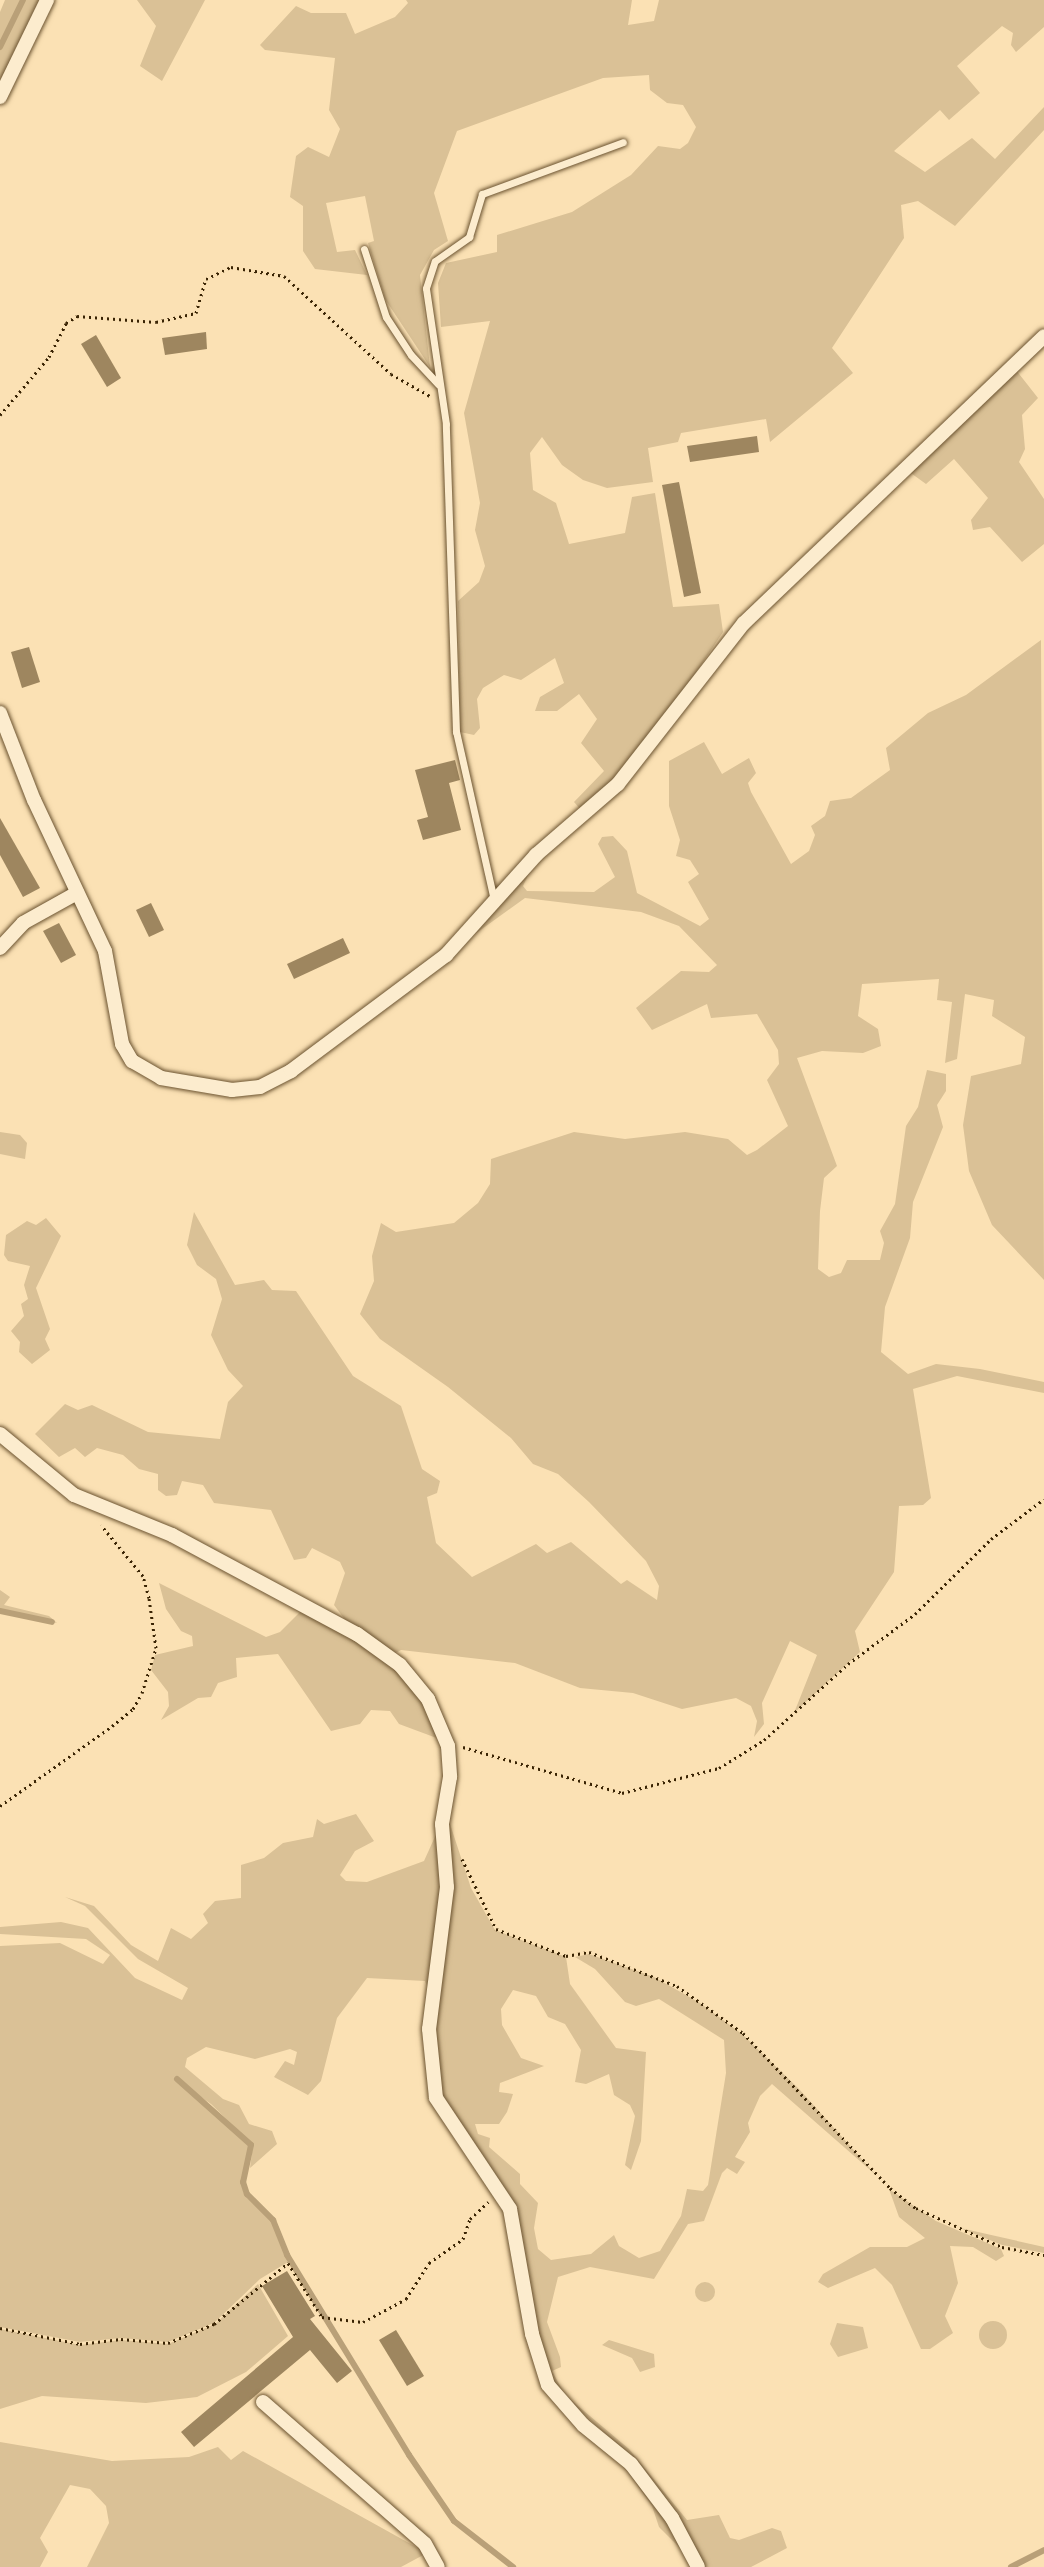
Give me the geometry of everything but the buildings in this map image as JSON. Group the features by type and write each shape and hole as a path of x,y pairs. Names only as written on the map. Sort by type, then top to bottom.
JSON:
{"street":[{"path":"0,97 47,0"},
{"path":"0,713 105,951 122,1044 132,1061 161,1078 232,1090 260,1087 348,1030 446,955 536,855 618,784 744,623 1044,336"},
{"path":"0,948 23,923 77,893"},
{"path":"0,1434 74,1495 172,1535 357,1634 417,1682 448,1746 450,1777 442,1824 447,1887 431,1999 429,2057 436,2098 510,2209 518,2234 532,2334 548,2385 583,2425 631,2464 672,2518 698,2567"},
{"path":"263,2402 425,2544 438,2567"}],"lane":[{"path":"494,900 456,732 442,401 426,288 435,261 469,237 482,194 623,142"},
{"path":"364,249 386,317 411,355 439,385"}],"path":[{"path":"0,415 49,357 66,323 77,316 156,322 196,313 206,279 231,267 284,276 391,374 442,401"},
{"path":"0,1806 133,1709 156,1648 143,1576 74,1495"},
{"path":"448,1746 614,1792 668,1785 719,1768 764,1740 848,1664 915,1614 991,1539 1044,1499"},
{"path":"461,1857 496,1929 566,1956 589,1952 677,1986 743,2033 890,2188 916,2208 1002,2247 1044,2255"},
{"path":"0,2328 80,2344 121,2339 168,2343 214,2324 261,2280 288,2263 322,2317 363,2322 406,2299 429,2263 463,2239 470,2219 496,2188"}],"shaded area":[{"path":"5,0 21,0 0,43 0,12"},
{"path":"24,0 40,0 0,82 0,49"},
{"path":"137,0 205,0 162,81 140,66 156,26"},
{"path":"406,0 632,0 628,25 654,21 659,0 1044,0 1044,27 1016,52 1011,45 1013,33 1002,26 957,66 980,93 949,120 940,110 894,151 925,172 972,138 995,159 1044,107 1044,130 955,226 918,201 901,205 904,238 832,348 853,373 770,442 766,419 681,433 678,442 648,448 653,482 607,488 583,480 562,465 542,437 530,453 533,490 556,503 569,544 625,533 632,497 655,493 673,607 719,604 723,632 645,749 581,810 574,802 604,771 581,743 597,719 579,694 557,711 535,711 540,697 564,683 555,658 521,680 504,675 483,688 477,699 480,728 474,735 460,732 458,601 479,582 485,566 475,530 480,503 464,413 490,321 441,327 438,283 446,263 497,252 497,235 572,212 631,175 658,146 680,149 688,143 696,127 683,105 667,103 650,90 649,75 603,78 457,131 434,193 448,241 434,250 420,275 430,367 385,299 368,243 374,241 365,196 326,203 337,252 355,250 367,275 315,269 303,251 303,206 290,197 296,156 308,147 329,157 340,129 329,110 335,58 265,50 260,45 296,6 311,13 346,13 355,34 395,17 408,3"},
{"path":"1016,370 1038,398 1022,415 1025,449 1019,462 1044,499 1044,544 1022,562 990,527 973,530 971,520 988,498 954,459 926,484 908,471"},
{"path":"1041,640 1044,1280 992,1225 969,1171 963,1125 971,1076 1021,1064 1025,1037 992,1016 994,1000 965,994 957,1059 945,1063 952,1002 937,1000 939,979 862,984 858,1016 878,1029 881,1046 863,1053 822,1051 797,1058 837,1166 824,1178 820,1211 818,1269 829,1277 841,1273 847,1260 880,1260 884,1243 880,1231 895,1204 906,1126 918,1107 927,1070 946,1074 946,1091 937,1105 943,1127 913,1202 910,1238 885,1307 881,1352 908,1374 936,1364 980,1369 1044,1382 1044,1393 957,1376 913,1389 931,1498 923,1505 899,1506 894,1572 855,1631 860,1652 794,1713 817,1655 790,1641 762,1703 764,1724 754,1737 757,1721 751,1706 736,1698 682,1709 633,1693 580,1688 515,1663 401,1650 394,1654 346,1621 334,1605 345,1573 340,1562 312,1548 306,1558 294,1560 271,1510 214,1503 203,1485 182,1481 177,1495 166,1496 158,1490 158,1474 139,1469 123,1455 97,1448 85,1457 75,1448 59,1457 35,1434 65,1404 78,1410 92,1405 148,1432 220,1439 228,1402 243,1386 228,1370 211,1335 222,1299 216,1279 197,1265 187,1245 194,1212 235,1285 264,1280 272,1290 296,1291 353,1376 401,1406 422,1469 440,1481 437,1493 427,1497 436,1543 472,1577 536,1544 547,1553 571,1542 621,1584 627,1580 657,1600 659,1586 646,1561 589,1502 558,1474 533,1464 511,1438 448,1387 380,1339 360,1314 374,1281 372,1256 381,1223 396,1232 454,1223 478,1203 490,1184 491,1159 574,1132 625,1139 685,1132 728,1139 747,1155 757,1150 788,1126 767,1080 779,1064 778,1050 757,1014 711,1018 707,1004 652,1030 636,1008 681,971 709,972 717,965 679,926 641,912 525,898 475,934 536,859 523,886 527,891 594,892 615,877 598,844 602,837 613,836 627,851 637,893 700,926 709,919 688,882 699,874 690,860 676,856 680,840 669,806 669,761 704,742 722,774 749,758 756,773 748,783 751,792 791,864 809,851 815,835 811,826 825,816 830,801 851,798 890,770 886,748 928,713 966,695"},
{"path":"0,1132 20,1135 27,1143 25,1159 0,1154"},
{"path":"46,1218 61,1236 36,1288 50,1329 45,1339 50,1350 32,1364 19,1352 20,1342 11,1331 24,1316 21,1304 28,1299 24,1285 30,1266 8,1261 4,1255 6,1235 27,1221 36,1225"},
{"path":"159,1583 266,1637 280,1632 305,1607 353,1635 412,1684 442,1740 399,1724 390,1711 371,1710 360,1724 331,1731 278,1654 236,1658 237,1677 218,1683 211,1697 198,1698 161,1720 169,1706 168,1692 151,1670 155,1655 193,1646 192,1636 181,1631 166,1609"},
{"path":"0,1590 10,1597 4,1605 49,1616 57,1623 0,1609"},
{"path":"356,1814 374,1841 355,1851 340,1875 346,1881 367,1882 424,1861 438,1830 441,1911 429,1991 425,1981 367,1978 337,2018 321,2081 308,2095 274,2077 285,2061 294,2065 297,2052 290,2049 255,2059 206,2047 187,2058 185,2067 223,2099 239,2105 249,2124 272,2131 277,2144 250,2168 253,2145 211,2104 173,2077 250,2146 242,2182 246,2194 271,2220 288,2262 260,2279 214,2323 168,2342 121,2338 80,2342 0,2327 0,1946 60,1943 103,1964 110,1955 86,1939 0,1934 0,1927 61,1922 88,1928 135,1978 182,2000 188,1988 138,1959 85,1906 65,1897 94,1906 131,1945 158,1961 171,1928 191,1939 208,1923 203,1914 215,1901 241,1898 241,1865 264,1858 283,1843 313,1837 317,1819 324,1824"},
{"path":"449,1821 471,1888 495,1930 566,1957 570,1984 616,2048 646,2052 641,2141 631,2170 625,2165 635,2116 630,2105 614,2095 609,2074 586,2084 575,2082 581,2050 565,2024 548,2017 536,1996 513,1990 501,2009 502,2025 521,2058 544,2066 500,2083 499,2092 513,2094 499,2124 475,2124 478,2134 490,2138 489,2147 520,2174 520,2184 538,2203 534,2228 538,2249 551,2260 591,2254 614,2235 619,2246 639,2258 660,2251 681,2216 687,2189 703,2191 708,2185 726,2073 724,2040 659,1999 636,2006 625,2002 595,1969 575,1957 589,1954 654,1977 700,2003 742,2034 799,2089 877,2176 772,2084 760,2096 748,2123 750,2132 735,2157 745,2162 737,2174 727,2168 722,2173 704,2221 688,2224 654,2279 590,2267 558,2277 547,2322 560,2357 561,2367 552,2371 565,2395 629,2449 687,2520 719,2515 730,2538 739,2540 772,2528 781,2531 787,2548 751,2567 702,2567 675,2513 630,2456 557,2390 544,2363 521,2230 442,2103 432,2058"},
{"path":"889,2189 936,2221 1001,2249 1004,2256 996,2261 973,2247 950,2246 958,2283 945,2316 953,2333 930,2349 921,2349 892,2285 875,2268 828,2288 818,2282 823,2274 870,2247 907,2247 925,2238 899,2217"},
{"path":"960,2228 1044,2247 1044,2253 1002,2245"},
{"path":"705,2282 712,2285 715,2292 712,2299 705,2302 698,2299 695,2292 698,2285"},
{"path":"258,2284 288,2336 246,2372 197,2397 146,2403 42,2396 0,2409 0,2329 80,2345 121,2340 168,2344 215,2324"},
{"path":"993,2321 1003,2325 1007,2335 1003,2345 993,2349 983,2345 979,2335 983,2325"},
{"path":"837,2323 863,2327 868,2348 838,2357 830,2344"},
{"path":"609,2340 654,2354 655,2367 640,2372 632,2358 602,2345"},
{"path":"0,2442 112,2461 189,2457 218,2447 231,2460 243,2451 427,2553 401,2567 87,2567 109,2523 106,2506 90,2489 70,2485 40,2538 48,2552 40,2567 0,2567"},
{"path":"625,2468 666,2516 688,2556 659,2527 652,2506"}],"waterway":[{"path":"0,47 23,0"},
{"path":"0,1611 52,1622"},
{"path":"177,2079 251,2145 243,2182 247,2194 273,2220 287,2255 409,2455 454,2521 513,2567"},
{"path":"1011,2567 1044,2550"}]}
